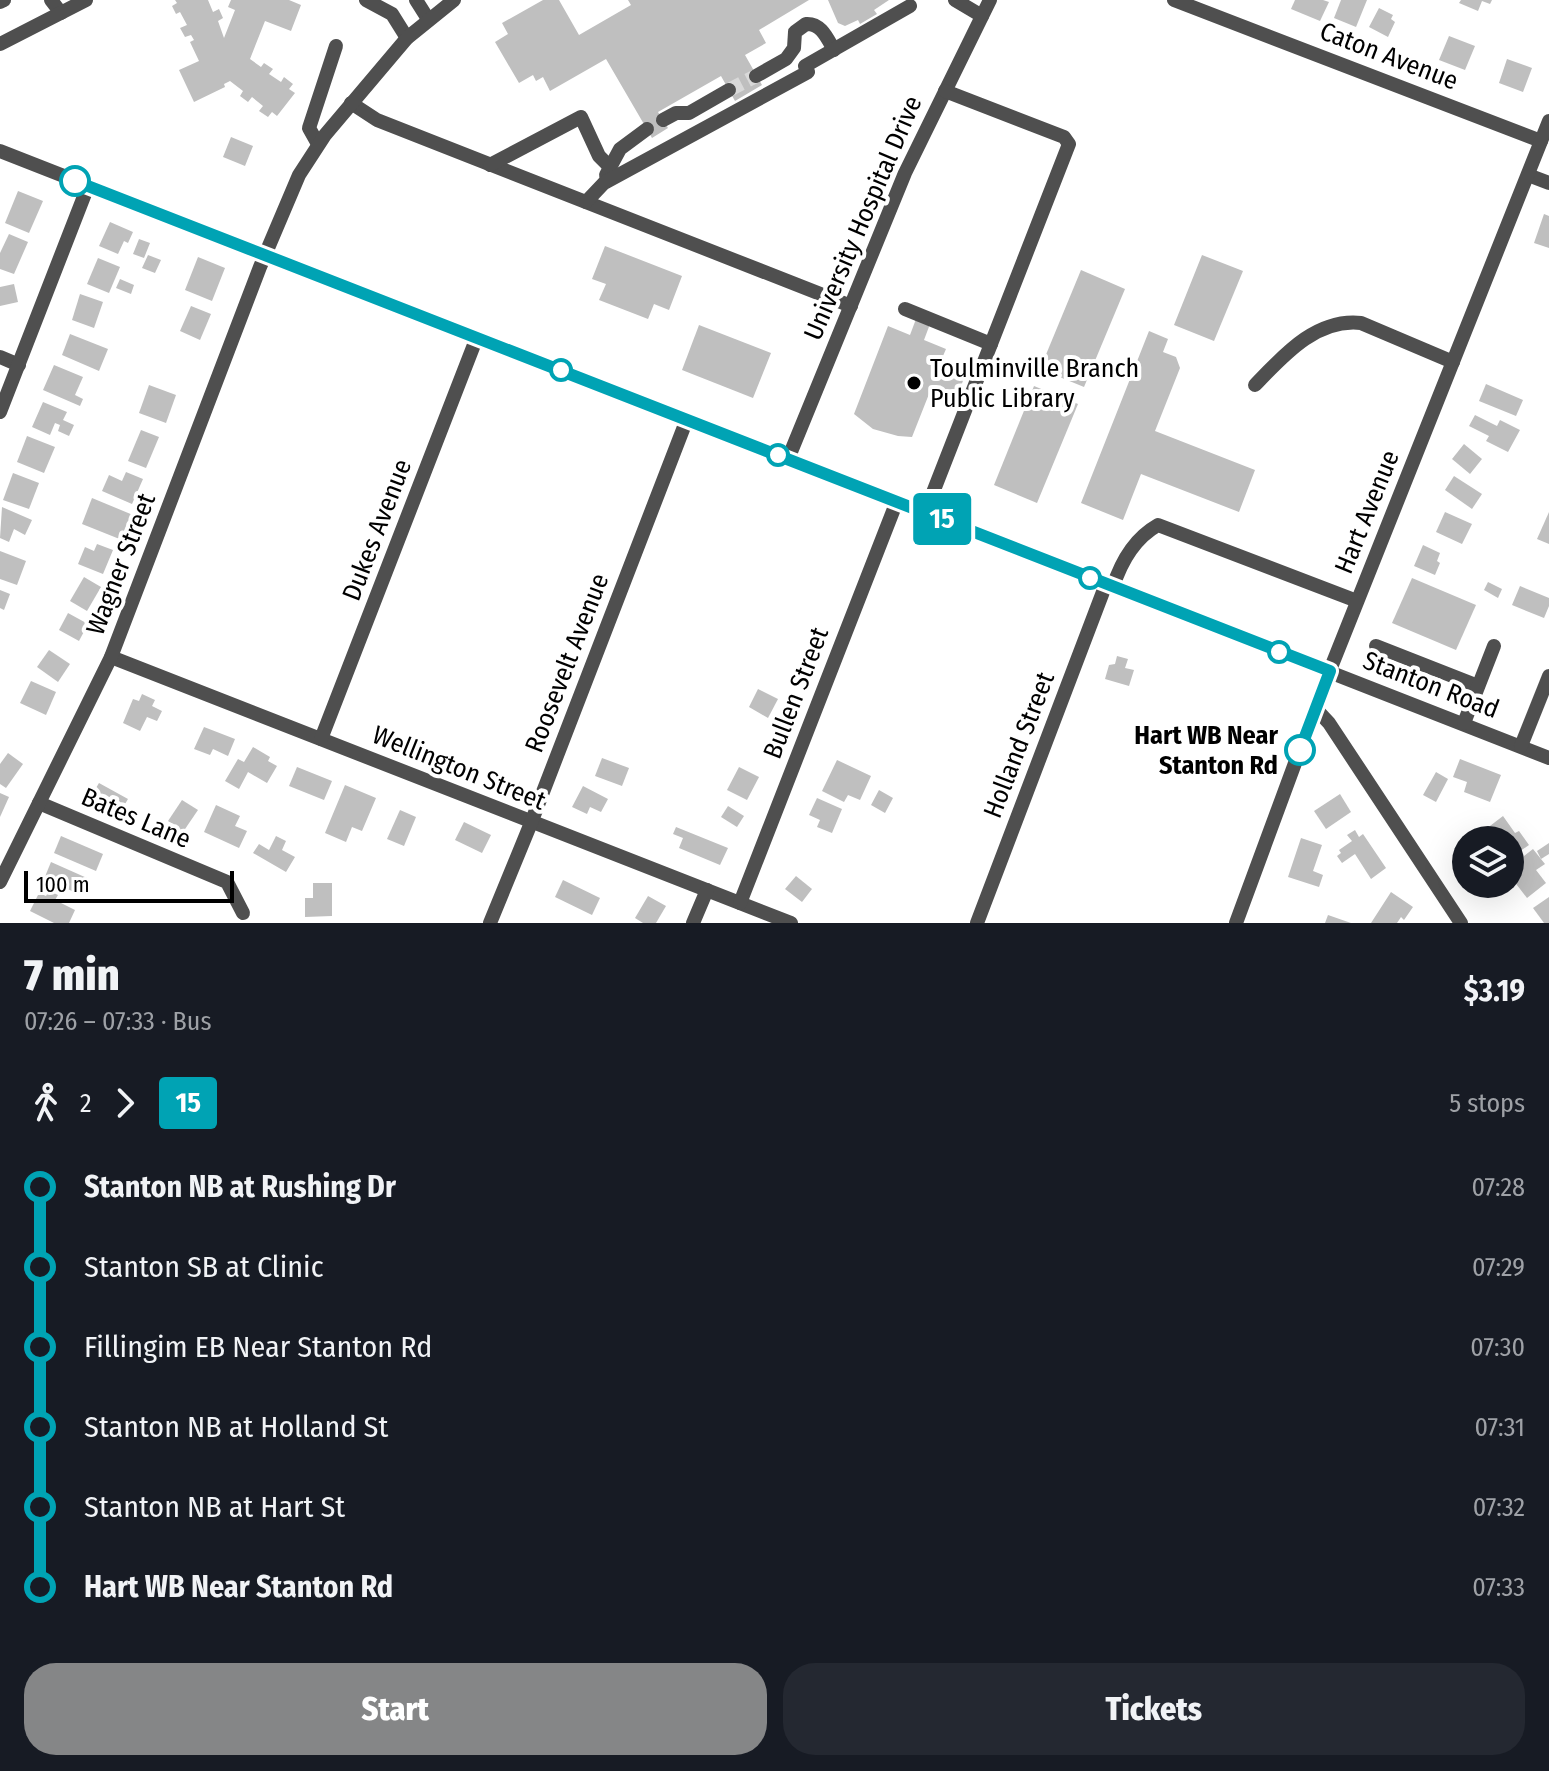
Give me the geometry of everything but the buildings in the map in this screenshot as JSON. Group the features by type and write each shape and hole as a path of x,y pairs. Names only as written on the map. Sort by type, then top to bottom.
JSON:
{"street":[{"path":"51,0 61,13"},
{"path":"0,44 86,0"},
{"path":"366,0 392,14 407,38"},
{"path":"416,0 428,19"},
{"name":"Wagner Street","path":"0,882 111,657 292,188 318,144 407,38 454,0"},
{"path":"955,0 982,16"},
{"name":"University Hospital Drive","path":"788,459 905,173 990,0"},
{"name":"Caton Avenue","path":"1174,0 1541,141"},
{"path":"586,202 604,183 808,72 805,66 910,6"},
{"path":"756,76 786,59 794,48 795,32 801,25 810,23 817,26 834,50"},
{"path":"318,144 309,128 336,46"},
{"path":"663,120 676,113 689,113 729,90"},
{"path":"925,513 1069,144 1064,137 945,91"},
{"path":"351,103 377,120 851,306"},
{"path":"490,165 581,117 599,156 609,166"},
{"name":"Hart Avenue","path":"1236,923 1315,708 1549,121"},
{"path":"604,183 609,166 623,144 647,129"},
{"name":"Stanton Road","path":"0,151 1549,758"},
{"path":"1528,175 1549,183"},
{"path":"0,412 88,186"},
{"path":"905,309 991,344"},
{"path":"1255,385 1310,335 1345,322 1361,323 1453,362"},
{"name":"Dukes Avenue","path":"321,739 477,337"},
{"path":"0,357 19,365"},
{"name":"Roosevelt Avenue","path":"490,923 687,419"},
{"name":"Bullen Street","path":"740,903 897,501"},
{"name":"Holland Street","path":"977,923 1110,586 1119,566 1144,533 1158,525 1357,601"},
{"path":"1376,646 1478,686"},
{"path":"1464,723 1494,646"},
{"name":"Wellington Street","path":"111,657 791,923"},
{"path":"1521,746 1549,676"},
{"path":"1315,708 1329,723 1458,922"},
{"name":"Bates Lane","path":"39,803 227,882 243,913"},
{"path":"693,923 707,890"}],"tunnel":[{"path":"729,90 756,76"}],"bus line":[{"name":"15","path":"75,181 1330,671 1300,750"}],"place":[{"name":"Toulminville Branch Public Library","path":"914,383"},
{"name":"Hart WB Near Stanton Rd","path":"1300,750"}]}
